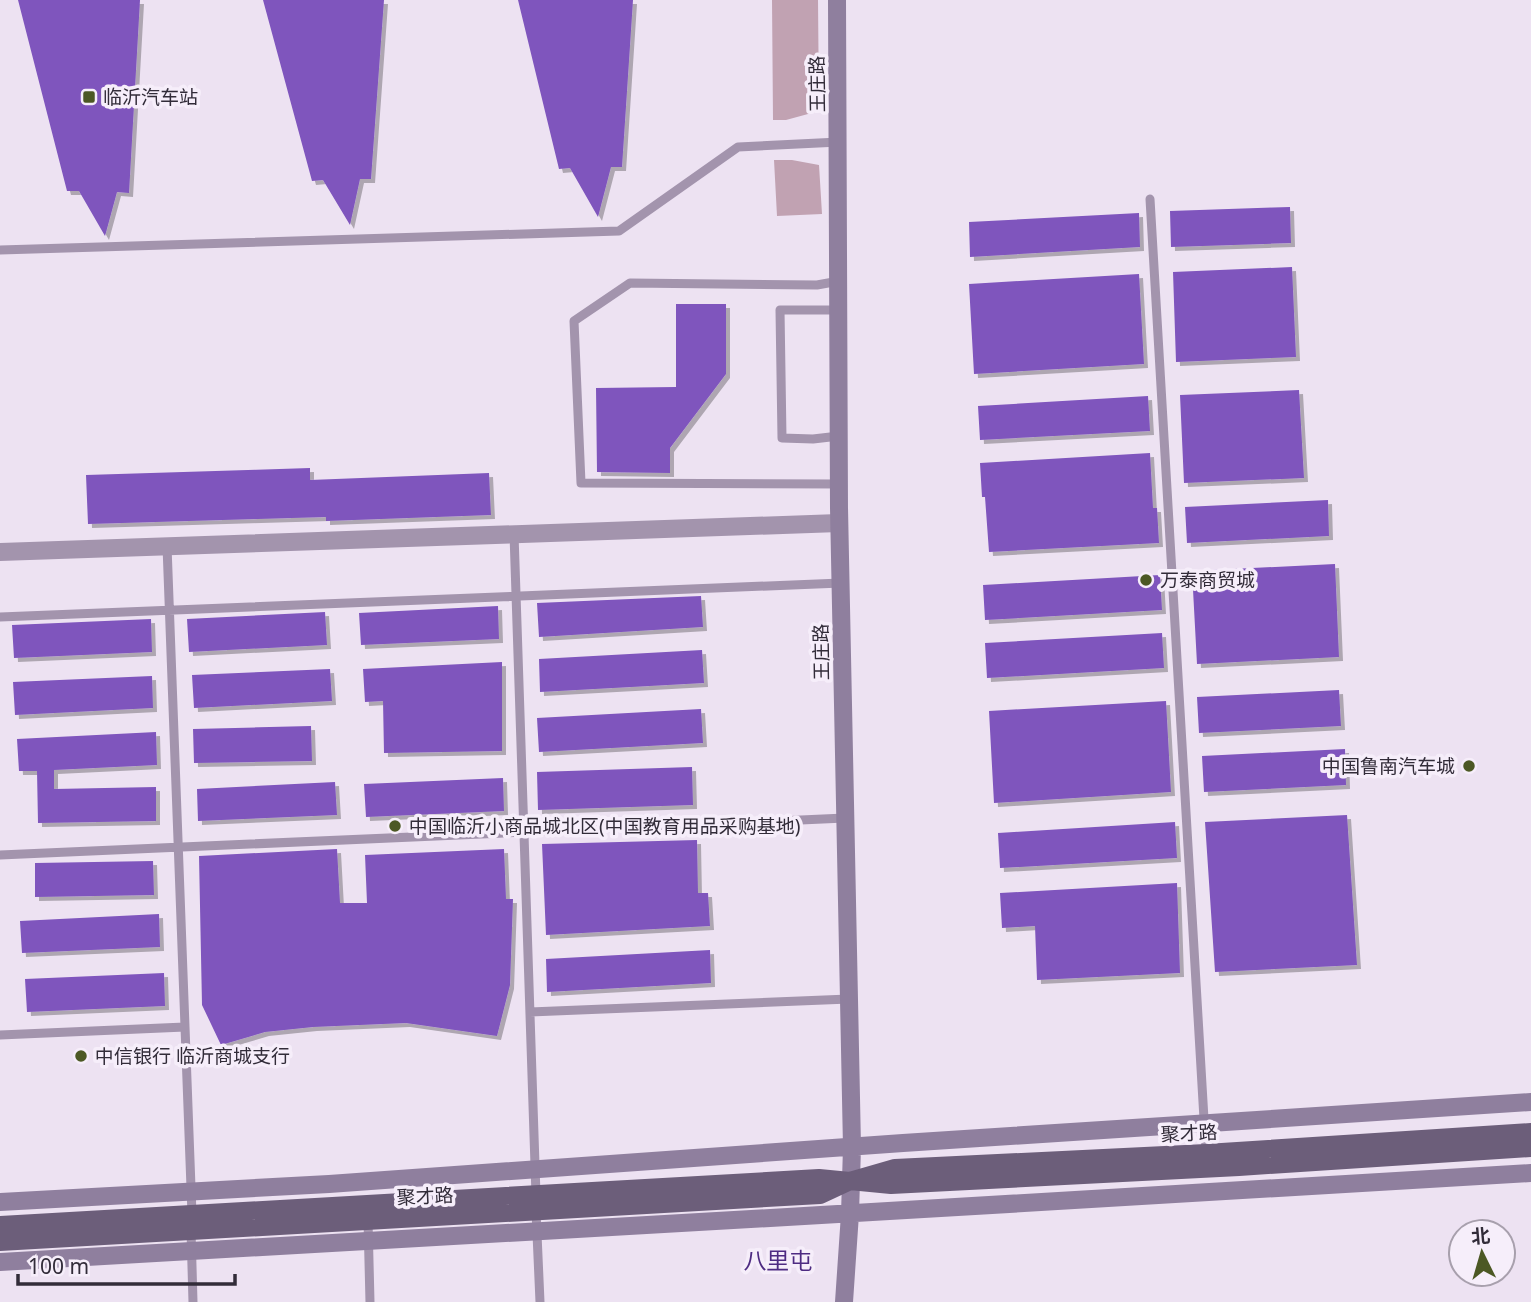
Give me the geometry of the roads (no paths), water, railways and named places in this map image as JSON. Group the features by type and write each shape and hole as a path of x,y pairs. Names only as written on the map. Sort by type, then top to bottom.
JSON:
{"main road":[{"name":"聚才路","path":"0,1242 192,1223 536,1203 820,1195 850,1181 895,1168 1206,1153 1531,1132"},
{"name":"聚才路","path":"850,1181 891,1185 1531,1149"},
{"name":"聚才路","path":"0,1226 368,1220 536,1203"}],"street":[{"name":"王庄路","path":"837,0 839,523 852,1147 844,1302"},
{"path":"0,552 839,523"},
{"path":"0,1202 536,1170 1531,1102"},
{"path":"0,1262 1531,1172"}],"lane":[{"path":"0,250 619,231 738,147 838,142"},
{"path":"1150,199 1206,1153"},
{"path":"839,281 817,285 630,284 575,321 581,483 839,484"},
{"path":"839,310 780,310 782,438 839,436"},
{"path":"514,534 540,1302"},
{"path":"167,546 193,1302"},
{"path":"0,617 841,583"},
{"path":"0,855 845,818"},
{"path":"530,1012 849,999"},
{"path":"0,1035 185,1027"},
{"path":"368,1220 370,1302"}],"place":[{"name":"临沂汽车站","path":"89,97"},
{"name":"万泰商贸城","path":"1146,580"},
{"name":"中国鲁南汽车城","path":"1469,766"},
{"name":"中国临沂小商品城北区(中国教育用品采购基地)","path":"395,826"},
{"name":"中信银行 临沂商城支行","path":"81,1056"}],"district":[{"name":"八里屯","path":"778,1260"}]}
